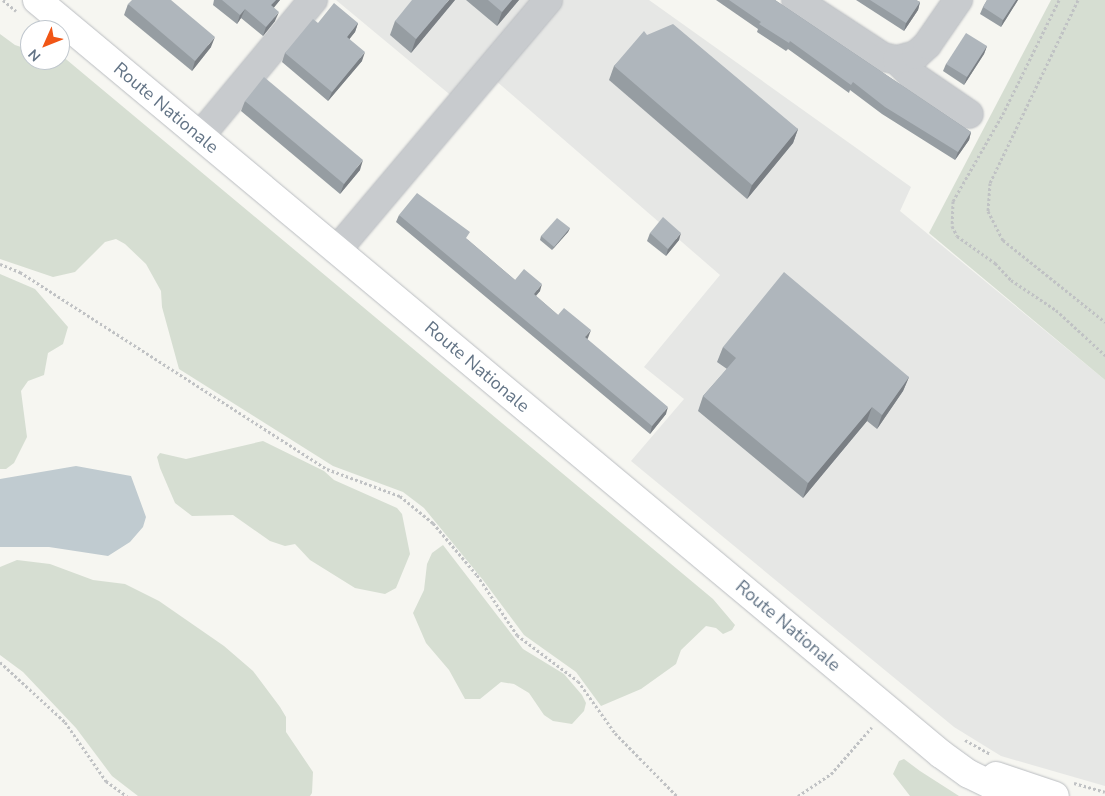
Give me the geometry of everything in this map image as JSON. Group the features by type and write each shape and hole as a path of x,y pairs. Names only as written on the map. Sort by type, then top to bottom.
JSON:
{"main road":[{"name":"Route Nationale","path":"37,0 918,733"},
{"path":"918,733 977,767 1061,789"},
{"path":"918,733 958,767 1014,796"}],"street":[{"path":"200,136 313,0"},
{"path":"337,250 548,0"},
{"path":"796,0 883,57 897,60 916,55 928,45 958,0"},
{"path":"897,60 912,75 969,114"}],"path":[{"path":"1059,0 1004,112 953,201 952,226 957,236 995,263 1011,280 1056,310 1105,355"},
{"path":"1078,0 990,183 988,211 1003,240 1105,322"},
{"path":"0,264 20,272 327,469 400,496 433,523 477,575 517,635 578,681 615,733 677,796"},
{"path":"0,662 65,722 106,781 127,796"},
{"path":"798,796 830,774 887,709"},
{"path":"961,738 998,758"},
{"path":"1061,789 1105,792"}],"shaded area":[{"path":"336,0 649,0 911,187 900,211 1105,380 1105,786 1001,756 954,727 631,461 684,399 644,367 720,275 480,67 454,98"},
{"path":"1051,0 1105,0 1105,380 929,233"},
{"path":"0,34 20,47 20,70 70,70 70,63 713,599 735,625 732,630 723,634 716,628 706,626 681,650 676,664 641,689 601,706 576,672 524,635 483,580 424,508 403,492 333,466 179,369 162,307 161,291 146,264 125,244 116,239 105,242 75,272 53,277 0,259"},
{"path":"0,274 35,289 68,327 63,344 48,353 44,375 28,381 21,391 27,437 14,463 6,469 0,469"},
{"path":"263,441 324,471 334,480 397,508 402,514 410,554 396,588 385,594 355,588 310,560 295,544 285,546 270,541 233,515 192,516 175,503 160,468 157,457 160,453 186,459"},
{"path":"76,466 131,476 146,517 143,527 130,542 108,556 49,547 0,547 0,479"},
{"path":"443,545 523,649 564,674 582,695 586,703 584,711 572,724 553,721 544,715 529,693 514,684 501,682 480,699 465,699 449,670 426,643 413,613 424,590 427,564 432,553"},
{"path":"17,560 50,564 93,580 125,584 159,601 224,646 253,671 286,717 286,732 313,772 312,793 310,796 138,796 112,776 76,728 23,672 0,655 0,567"},
{"path":"904,759 959,796 910,796 893,774 899,761"}],"building":[{"path":"132,0 171,0 215,37 195,61 128,4"},
{"path":"222,0 276,0 271,5 279,12 266,27 245,9 240,15"},
{"path":"412,0 449,0 416,39 395,21"},
{"path":"488,0 512,0 502,12"},
{"path":"729,0 775,0 971,132 958,152 885,107 853,82 851,85 790,41 789,43 759,24 761,22"},
{"path":"870,0 916,0 920,2 906,23"},
{"path":"987,0 1016,0 1003,20 983,7"},
{"path":"334,3 358,23 347,37 365,52 332,92 285,53 313,19 318,23"},
{"path":"673,24 798,129 752,185 614,66 644,31 647,35"},
{"path":"966,33 987,46 967,77 946,64"},
{"path":"264,77 363,160 344,184 245,101"},
{"path":"417,193 470,232 466,238 515,280 524,269 542,284 534,294 558,315 564,308 591,330 585,337 668,407 652,426 399,215"},
{"path":"663,217 681,233 668,249 650,233"},
{"path":"557,218 570,228 554,247 541,236"},
{"path":"784,272 909,377 882,415 872,407 808,483 703,396 736,358 723,347"}]}
